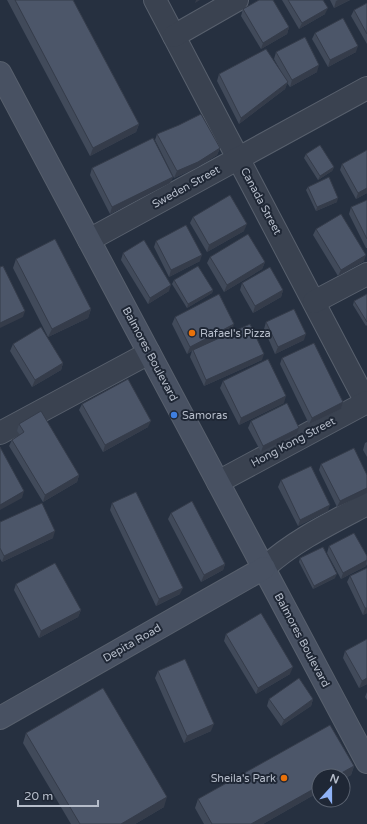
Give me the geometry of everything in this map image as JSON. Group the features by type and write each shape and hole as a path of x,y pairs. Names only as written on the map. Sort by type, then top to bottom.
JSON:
{"main road":[{"name":"Balmores Boulevard","path":"0,73 367,762"},
{"name":"Depita Road","path":"0,718 264,568"}],"street":[{"name":"Canada Street","path":"155,0 367,402"},
{"path":"174,36 238,0"},
{"name":"Sweden Street","path":"89,240 367,88"},
{"path":"314,302 367,274"},
{"path":"0,433 150,353"},
{"name":"Hong Kong Street","path":"218,482 367,402"},
{"path":"264,568 280,553 304,538 367,504"}],"building":[{"path":"15,0 73,0 139,124 93,148"},
{"path":"259,0 273,0 289,27 263,43 243,9"},
{"path":"288,0 323,0 328,8 302,23"},
{"path":"367,3 367,34 354,10"},
{"path":"343,18 358,46 330,60 315,33"},
{"path":"305,37 319,65 292,80 276,52"},
{"path":"266,49 288,82 241,118 219,74"},
{"path":"201,114 220,148 198,162 177,171 157,134"},
{"path":"153,138 173,177 112,207 92,168"},
{"path":"320,145 334,167 320,176 306,154"},
{"path":"367,150 367,188 358,193 342,164"},
{"path":"329,177 338,198 317,207 308,187"},
{"path":"230,195 247,224 209,245 193,217"},
{"path":"367,200 367,239 351,207"},
{"path":"341,214 366,255 341,270 316,229"},
{"path":"186,225 202,255 171,270 156,241"},
{"path":"248,234 265,262 227,285 210,257"},
{"path":"55,239 91,309 52,329 16,259"},
{"path":"144,240 171,285 150,298 123,253"},
{"path":"3,266 25,311 0,323 0,267"},
{"path":"198,266 213,290 188,304 174,280"},
{"path":"270,267 283,290 255,306 242,283"},
{"path":"219,294 234,324 190,347 175,317"},
{"path":"367,294 367,322 354,301"},
{"path":"294,309 306,334 278,347 266,322"},
{"path":"250,324 264,354 206,380 193,350"},
{"path":"41,327 63,363 35,380 13,344"},
{"path":"314,343 343,402 312,418 282,358"},
{"path":"268,359 286,396 241,418 223,381"},
{"path":"128,379 151,421 105,445 82,404"},
{"path":"287,403 299,428 263,446 251,421"},
{"path":"41,411 79,475 45,495 12,440 24,432 19,424"},
{"path":"0,447 24,491 0,505"},
{"path":"354,448 367,475 367,488 340,501 321,464"},
{"path":"311,466 330,505 300,520 281,480"},
{"path":"136,492 183,588 159,599 112,503"},
{"path":"192,501 225,564 204,575 171,513"},
{"path":"42,503 55,531 4,556 0,548 0,522"},
{"path":"354,533 367,556 367,560 343,573 329,546"},
{"path":"323,547 337,574 314,586 300,558"},
{"path":"55,563 81,610 41,631 16,584"},
{"path":"367,568 367,608 365,608 350,576"},
{"path":"261,613 293,667 258,688 226,634"},
{"path":"367,639 367,678 362,681 345,651"},
{"path":"185,659 214,724 187,736 158,671"},
{"path":"299,678 313,699 284,720 269,699"},
{"path":"103,688 167,797 121,824 80,824 26,733"},
{"name":"Sheila's Park","path":"330,725 354,766 350,768 311,768 311,790 251,824 212,824 198,799"}],"place":[{"name":"Rafael's Pizza","path":"192,333"},
{"name":"Samoras","path":"174,415"},
{"name":"Sheila's Park","path":"284,778"}]}
